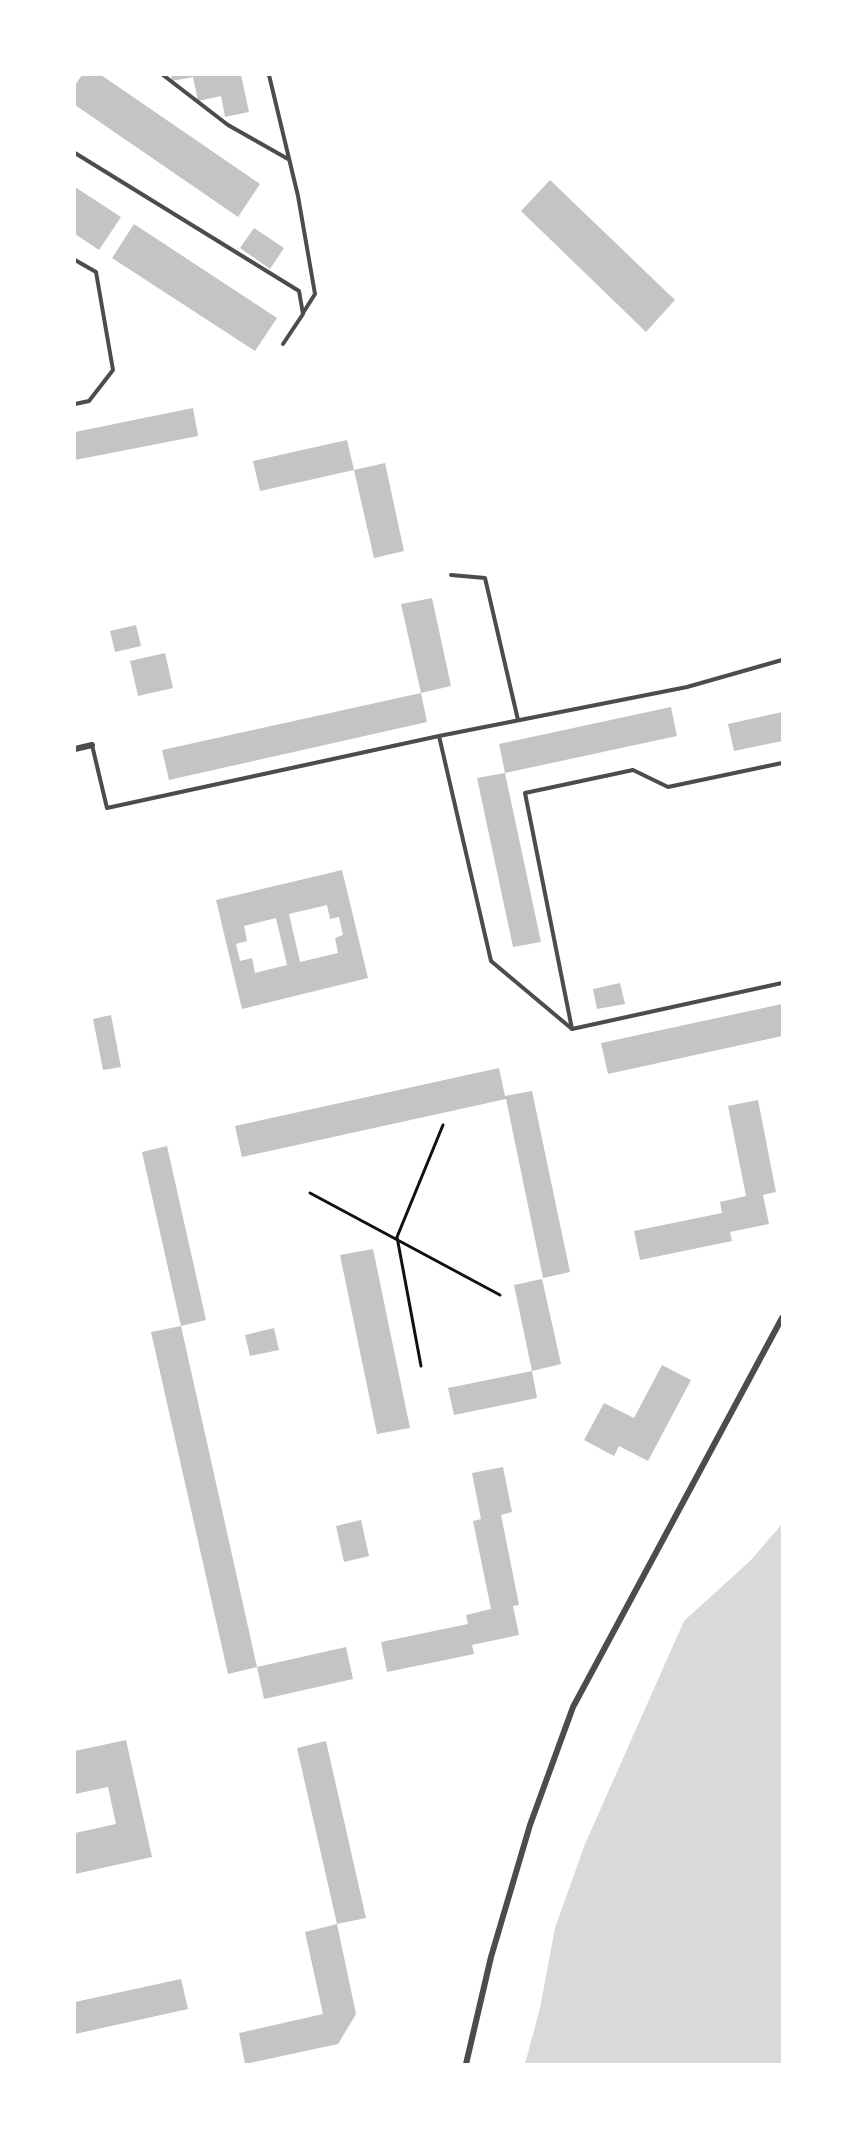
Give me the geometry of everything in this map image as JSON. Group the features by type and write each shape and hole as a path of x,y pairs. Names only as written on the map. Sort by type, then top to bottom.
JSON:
{"street":[{"path":"75,749 92,745"},
{"path":"466,2064 491,1957 530,1825 573,1707 782,1318"}],"lane":[{"path":"163,75 228,125 289,159"},
{"path":"269,75 289,159 315,294 283,345"},
{"path":"75,153 299,291 303,314"},
{"path":"75,260 96,272 113,370 88,401 75,405"},
{"path":"451,575 485,578 518,720"},
{"path":"92,745 107,808 439,735 687,687 782,660"},
{"path":"439,735 491,961 572,1029"},
{"path":"572,1029 525,793 633,770 668,787 782,763"},
{"path":"572,1029 782,983"}],"path":[{"path":"421,1366 397,1237 443,1125"},
{"path":"310,1193 397,1237 500,1295"}],"shaded area":[{"path":"782,1524 782,2064 525,2064 540,2008 555,1928 585,1844 684,1621 751,1560"}],"building":[{"path":"82,75 101,75 260,184 238,217 75,105 75,85"},
{"path":"171,75 241,75 249,112 225,117 221,96 198,101 193,77 172,81"},
{"path":"550,180 675,300 646,332 521,211"},
{"path":"75,187 121,217 99,250 75,234"},
{"path":"134,224 277,318 255,351 112,258"},
{"path":"254,228 284,248 270,269 240,248"},
{"path":"193,408 198,436 75,460 75,432"},
{"path":"347,440 354,470 260,491 253,461"},
{"path":"385,463 404,551 374,558 354,470"},
{"path":"432,598 451,686 421,693 401,604"},
{"path":"136,625 141,646 115,652 110,631"},
{"path":"165,653 173,688 138,696 130,661"},
{"path":"421,693 427,722 169,780 162,750"},
{"path":"671,707 677,736 505,773 499,744"},
{"path":"782,712 782,741 734,751 728,724"},
{"path":"505,773 541,942 513,947 477,778"},
{"path":"342,870 368,978 242,1009 216,900","holes":["327,905 330,919 339,917 343,935 335,938 338,953 300,962 289,914","276,918 287,965 255,973 252,958 240,961 236,944 247,941 244,926"]},
{"path":"620,983 625,1004 597,1009 593,989"},
{"path":"782,1004 782,1036 608,1074 601,1043"},
{"path":"111,1015 121,1067 103,1070 93,1019"},
{"path":"499,1068 505,1096 532,1091 570,1272 543,1278 506,1099 242,1157 235,1126"},
{"path":"758,1100 776,1192 763,1195 769,1224 730,1232 732,1241 640,1260 634,1231 722,1213 720,1202 746,1196 728,1106"},
{"path":"167,1146 206,1320 181,1326 142,1152"},
{"path":"373,1249 410,1428 377,1434 340,1255"},
{"path":"542,1279 561,1364 532,1371 514,1285"},
{"path":"181,1326 257,1667 228,1674 151,1332"},
{"path":"274,1328 279,1350 250,1356 245,1335"},
{"path":"662,1365 691,1380 648,1461 619,1446 614,1456 584,1440 604,1403 634,1418"},
{"path":"532,1371 537,1398 454,1415 448,1388"},
{"path":"503,1467 512,1512 501,1515 519,1605 513,1606 519,1635 472,1645 474,1654 387,1672 381,1642 468,1624 466,1615 491,1609 473,1521 481,1519 472,1473"},
{"path":"361,1520 369,1556 344,1562 336,1526"},
{"path":"346,1647 353,1679 264,1699 257,1667"},
{"path":"126,1740 152,1857 75,1874 75,1833 116,1824 108,1787 75,1794 75,1751"},
{"path":"326,1741 366,1918 337,1924 297,1748"},
{"path":"337,1924 356,2014 338,2044 245,2064 239,2033 323,2014 305,1932"},
{"path":"181,1979 188,2009 75,2034 75,2002"}]}
